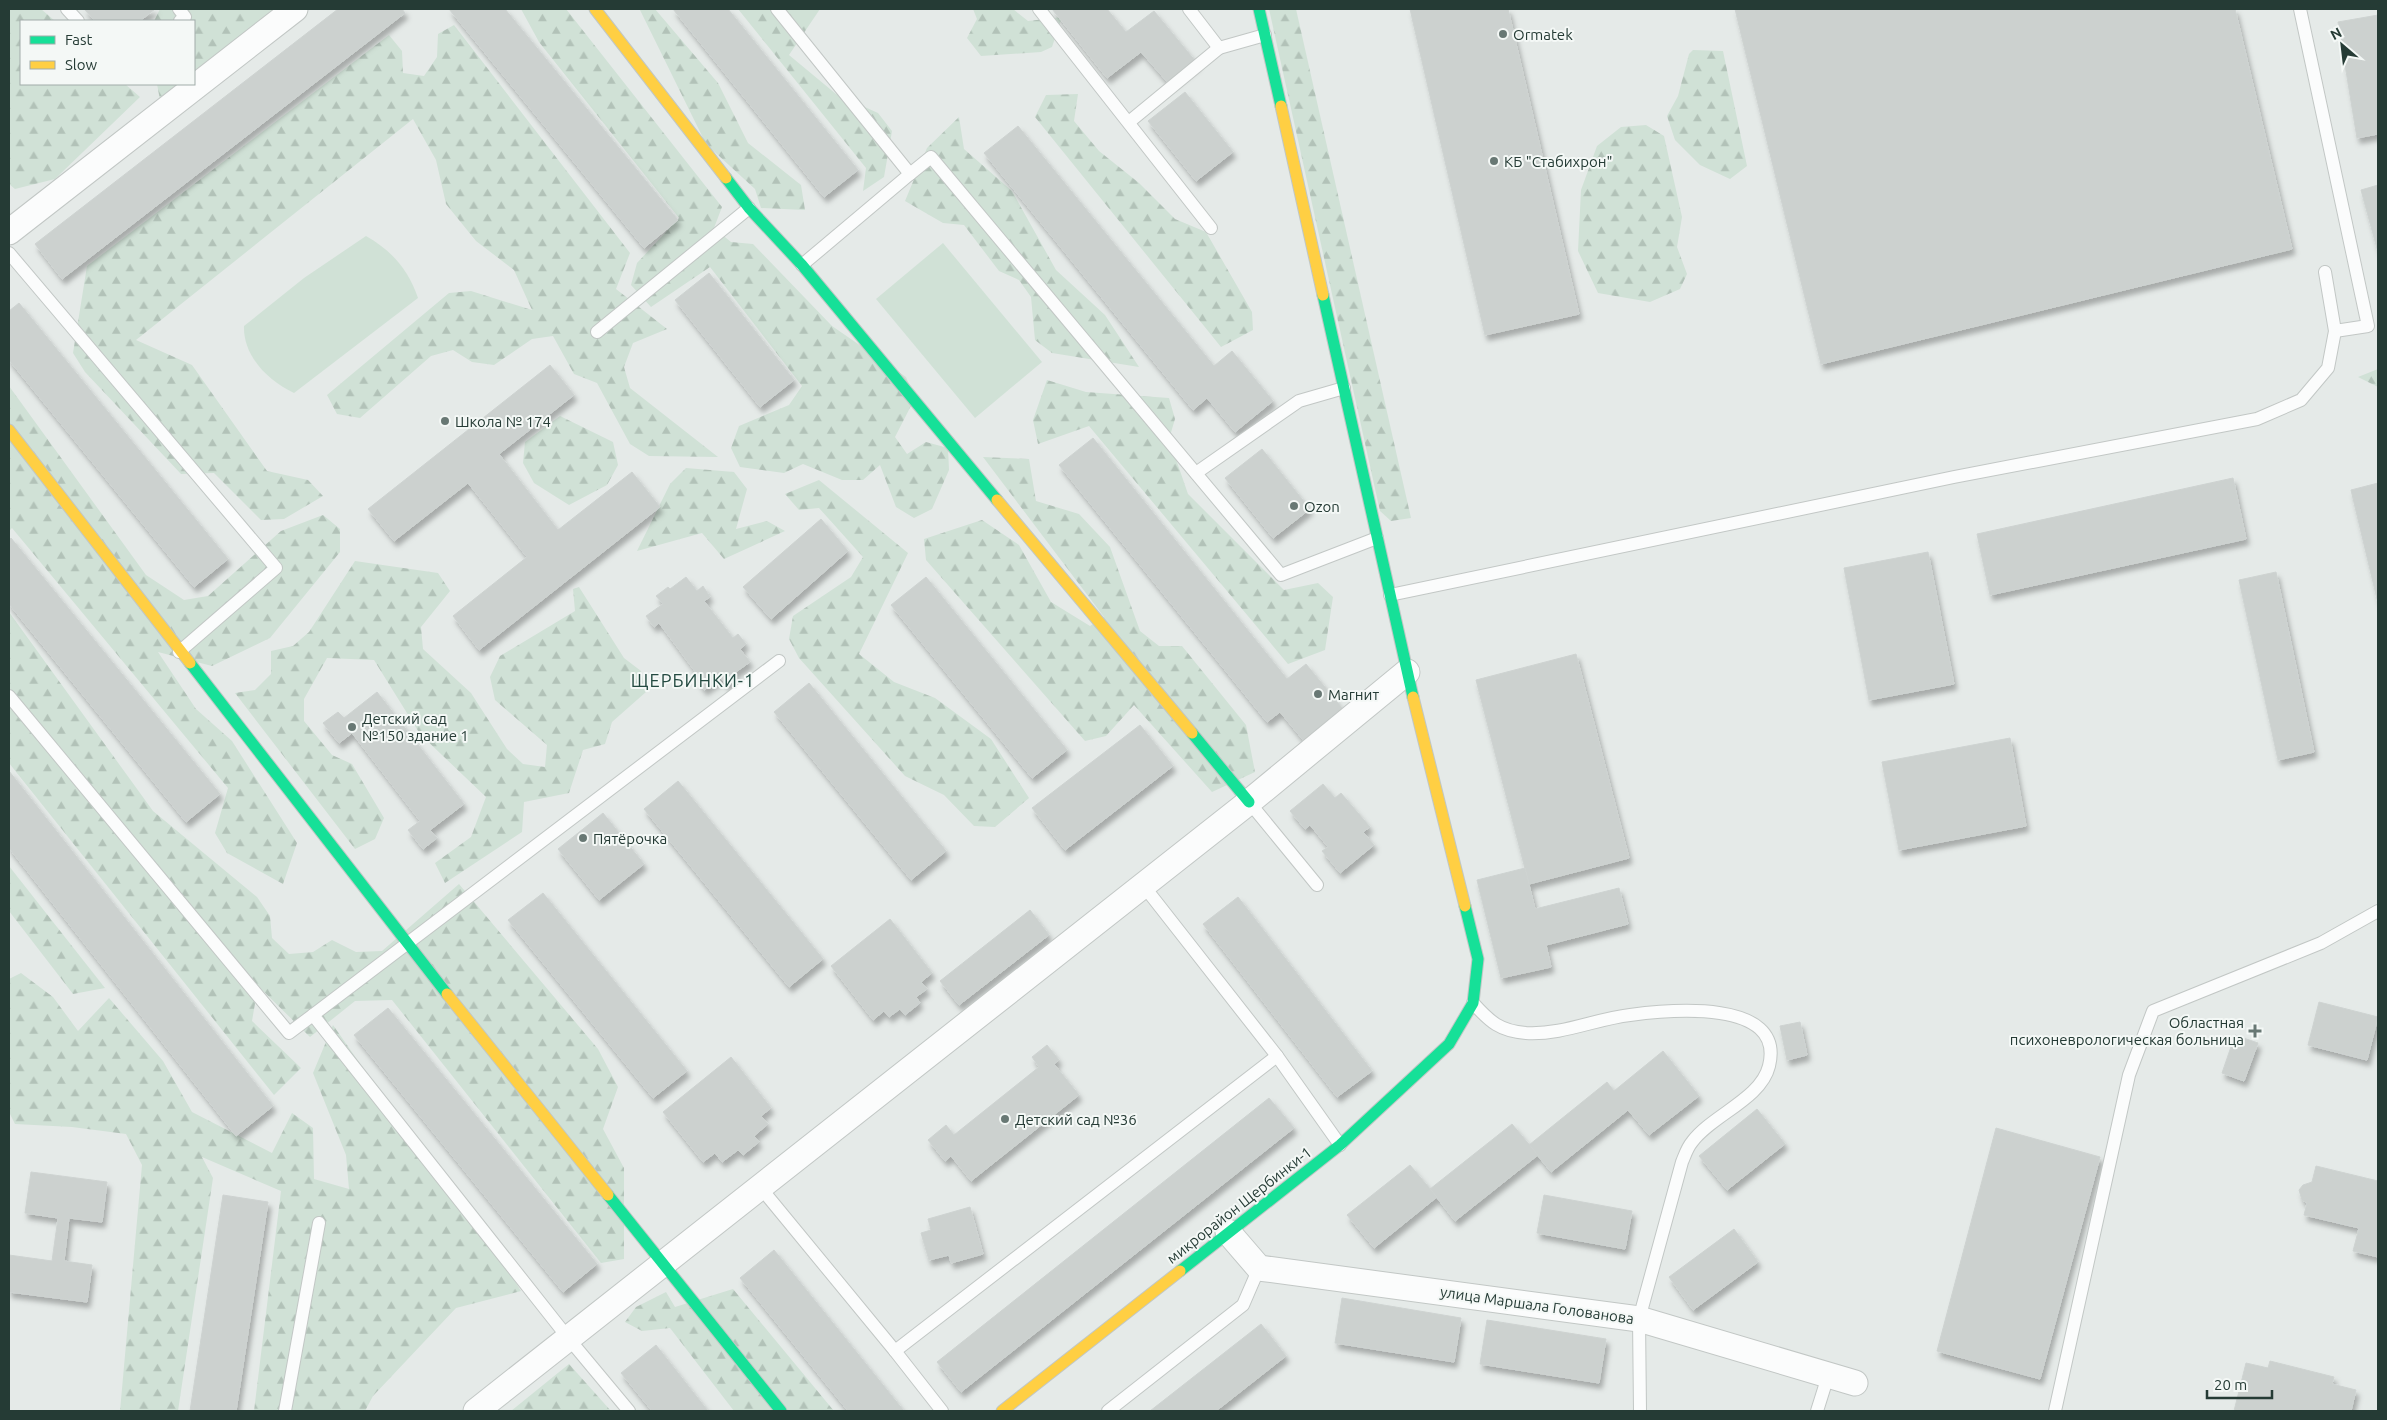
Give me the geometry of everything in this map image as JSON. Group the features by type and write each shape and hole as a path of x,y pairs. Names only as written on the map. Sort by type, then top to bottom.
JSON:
{"street":[{"path":"9,232 295,9"},
{"path":"595,9 749,208 802,265 1248,802"},
{"path":"1260,9 1407,672 1478,959 1473,1003"},
{"path":"9,430 179,652 407,944 780,1411"},
{"path":"476,1411 1248,802 1407,672"},
{"name":"микрорайон Щербинки-1","path":"1002,1411 1340,1144 1449,1044 1473,1003"},
{"path":"1228,1232 1259,1268"},
{"name":"улица Маршала Голованова","path":"1259,1268 1639,1319 1855,1384"}],"lane":[{"path":"67,9 77,20"},
{"path":"179,9 185,17 181,20"},
{"path":"777,9 910,174"},
{"path":"1039,9 1211,228"},
{"path":"1189,9 1219,48"},
{"path":"2300,9 2368,326 2334,330"},
{"path":"1129,122 1219,48 1265,35"},
{"path":"802,265 931,157 1281,575 1377,538"},
{"path":"597,332 749,208"},
{"path":"9,253 276,568 179,652"},
{"path":"1390,595 1945,479 2257,418 2301,400 2328,368 2334,330 2326,272"},
{"path":"1196,473 1299,401 1344,388"},
{"path":"9,696 289,1033 779,661"},
{"path":"1248,802 1317,885"},
{"path":"1143,885 1278,1056 1340,1144"},
{"path":"2055,1411 2129,1075 2153,1011 2321,943 2378,911"},
{"path":"1473,1003 1498,1028 1526,1033 1556,1032 1628,1015 1681,1010 1712,1012 1744,1018 1755,1024 1765,1034 1770,1046 1770,1065 1764,1079 1755,1089 1704,1130 1686,1151 1639,1319 1640,1411"},
{"path":"312,1015 569,1339 629,1411"},
{"path":"895,1351 1278,1056"},
{"path":"760,1187 942,1411"},
{"path":"285,1411 319,1223"},
{"path":"1108,1411 1244,1305 1259,1268"},
{"path":"1817,1411 1828,1376"}],"green space":[{"path":"9,9 41,9 54,20 20,20 20,85 126,85 140,97 55,179 15,189 9,184"},
{"path":"160,9 283,9 195,78 195,20 154,20"},
{"path":"521,9 566,9 722,207 714,228 731,242 753,244 832,326 906,377 915,398 895,437 907,454 926,442 948,448 949,470 932,509 914,518 896,507 880,465 863,480 842,480 803,464 784,473 740,467 731,448 739,426 789,405 802,386 710,267 651,307 631,285 637,263 679,218 539,42"},
{"path":"627,9 655,9 718,83 748,143 801,185 805,210 761,208 755,189 706,144 640,10"},
{"path":"738,9 820,9 789,55 836,94 878,113 892,131 884,177 863,191 866,168"},
{"path":"973,9 1013,9 1028,21 1062,17 1052,47 1041,52 981,56 967,38 977,19"},
{"path":"1269,9 1296,9 1411,518 1391,521 1380,511"},
{"path":"454,25 630,253 616,289 667,329 633,343 624,367 630,388 718,457 649,456 630,444 597,383 574,374 553,336 532,339 494,365 472,362 453,350 431,356 360,418 337,414 327,395 449,293 471,291 532,310 514,270 476,241 446,204 436,160 413,119 136,340 192,365 267,471 308,480 323,496 284,519 261,520 214,473 181,474 85,372 73,353 87,266 389,35 402,51 403,73 424,76 437,57 438,34"},
{"path":"1693,50 1723,51 1747,166 1730,179 1700,165 1675,140 1667,116 1678,96 1689,54"},
{"path":"157,85 187,85 161,105"},
{"path":"1078,94 1074,121 1099,151 1139,183 1175,219 1206,232 1252,312 1253,330 1221,347 1035,117 1046,95"},
{"path":"959,117 964,149 1012,191 1056,270 1105,315 1139,367 1052,353 1035,340 1031,297 1019,280 999,271 964,225 943,223 905,201 927,148"},
{"path":"1646,125 1664,136 1682,217 1677,247 1687,274 1680,289 1650,302 1598,293 1578,251 1581,190 1597,146 1621,127"},
{"path":"366,236 384,248 398,262 409,278 418,298 294,393 275,382 259,366 248,347 244,326 304,278"},
{"path":"943,243 1042,362 975,418 876,299"},
{"path":"2378,369 2378,387 2358,377"},
{"path":"1047,380 1086,392 1169,398 1175,419 1169,439 1188,494 1284,590 1318,583 1333,597 1325,650 1288,664 1089,426 1038,444 1033,420"},
{"path":"9,386 146,575 184,600 208,596 281,531 323,515 340,529 340,552 270,638 212,666 158,652 196,709 232,741 297,843 283,884 227,853 215,833 228,788 12,528 9,531"},
{"path":"560,416 613,442 618,465 607,485 569,505 534,483 523,463 525,442"},
{"path":"983,457 1029,459 1036,501 1079,514 1110,547 1140,631 1159,646 1182,646 1246,725 1255,772 1212,792 1134,705 1106,736 1085,741 926,560 924,539 982,520 1019,545 1051,602 1090,626 1104,617"},
{"path":"686,468 734,472 747,489 736,529 767,521 785,531 724,559 702,533 637,551 670,484"},
{"path":"819,480 908,553 859,654 894,682 935,698 991,739 1029,798 995,827 974,826 944,795 905,776 799,658 789,639 793,616 851,577 863,557 819,508 799,510 785,494"},
{"path":"355,561 438,573 450,591 421,627 423,649 471,693 507,749 523,764 545,767 547,745 495,700 490,677 500,656 575,611 573,589 579,587 624,658 641,671 646,692 612,722 605,744 583,750 569,793 524,802 522,832 445,883 435,863 471,837 486,797 420,734 374,660 327,658 304,699 304,721 332,755 352,764 384,818 375,839 355,849 235,693 255,690 271,674 271,651 293,646 309,632"},
{"path":"9,612 153,811 257,897 270,916 272,938 289,954 313,952 332,940 356,952 382,951 459,884 598,1049 618,1087 603,1129 624,1168 624,1259 601,1263 392,1000 355,1001 310,1037 258,986 252,1021 301,1068 274,1095 9,763 9,709 13,706 9,699"},
{"path":"9,866 105,988 73,994 9,911"},
{"path":"21,973 53,997 78,1031 109,998 163,1061 192,1112 272,1153 292,1113 313,1128 314,1179 349,1189 346,1155 313,1073 333,1025 424,1155 488,1237 521,1291 456,1308 373,1396 365,1411 254,1411 281,1191 202,1157 213,1178 178,1411 120,1411 142,1165 126,1134 72,1127 15,1124 9,1112 9,979"},
{"path":"733,1289 834,1411 734,1411 670,1328 642,1331 625,1322 636,1307 666,1292 675,1307"},
{"path":"569,1364 611,1411 511,1411"}],"building":[{"path":"84,9 155,9 141,20 94,20"},
{"path":"338,9 402,9 405,13 62,279 35,244"},
{"path":"449,9 505,9 678,220 644,248"},
{"path":"673,9 728,9 858,170 824,197"},
{"path":"1052,9 1107,9 1126,32 1154,11 1197,63 1169,84 1141,52 1107,78"},
{"name":"КБ \"Стабихрон\"","path":"1410,9 1508,9 1579,314 1485,335"},
{"path":"1735,9 2235,9 2292,249 1821,364"},
{"path":"2378,15 2378,134 2357,138 2338,22"},
{"path":"1185,92 1233,152 1196,181 1148,121"},
{"path":"1018,126 1214,366 1232,351 1273,401 1235,432 1207,398 1193,410 984,153"},
{"path":"2378,185 2378,252 2361,190"},
{"path":"709,273 794,380 760,407 675,300"},
{"path":"19,303 228,559 194,587 9,360 9,311"},
{"path":"550,365 574,395 499,454 558,530 632,472 660,507 479,650 453,616 527,557 468,483 394,541 368,509"},
{"path":"1093,438 1287,679 1306,664 1347,714 1308,746 1280,712 1267,722 1059,465"},
{"path":"1262,449 1310,509 1273,538 1225,478"},
{"path":"2233,478 2246,539 1990,595 1977,534"},
{"path":"2378,483 2378,603 2351,490"},
{"path":"821,519 848,551 771,619 743,587"},
{"path":"11,538 220,794 186,822 9,604 9,540"},
{"path":"1928,552 1954,684 1869,700 1844,568"},
{"path":"2276,572 2314,752 2278,760 2239,580"},
{"path":"686,577 697,591 703,586 710,597 704,601 733,638 738,634 746,644 740,649 750,662 733,674 736,678 727,686 721,678 704,690 697,680 700,678 659,623 654,627 646,616 663,604 656,596 668,587 670,589"},
{"path":"926,577 1067,750 1032,778 891,605"},
{"path":"1576,654 1629,858 1529,884 1476,680"},
{"path":"809,683 946,851 911,880 774,712"},
{"path":"377,692 464,804 430,830 437,838 423,849 408,830 420,821 352,733 339,743 323,723 338,712 344,718"},
{"path":"1140,725 1173,766 1065,850 1032,808"},
{"path":"2010,738 2026,826 1899,850 1882,762"},
{"path":"9,771 273,1106 236,1136 9,848"},
{"path":"678,781 823,959 789,987 644,809"},
{"path":"1323,784 1335,798 1341,793 1370,827 1363,832 1374,845 1340,873 1322,851 1328,847 1310,825 1305,829 1290,811"},
{"path":"603,813 644,864 599,900 558,849"},
{"path":"1525,868 1535,909 1619,888 1628,924 1546,945 1551,967 1501,978 1477,880"},
{"path":"543,893 687,1071 653,1098 508,920"},
{"path":"1238,897 1372,1071 1337,1097 1203,924"},
{"path":"1030,910 1049,935 959,1005 940,981"},
{"path":"890,919 932,973 921,982 927,989 916,997 920,1003 905,1015 900,1009 889,1017 884,1011 873,1020 831,966"},
{"path":"2319,1002 2378,1017 2367,1060 2308,1045"},
{"path":"388,1008 597,1264 563,1292 354,1035"},
{"path":"1800,1022 1807,1055 1787,1060 1780,1026"},
{"path":"2235,1035 2258,1043 2244,1081 2222,1073"},
{"path":"1047,1045 1059,1060 1054,1064 1079,1095 971,1181 951,1156 945,1161 928,1140 946,1125 954,1135 1039,1067 1032,1057"},
{"path":"1663,1051 1699,1096 1649,1135 1628,1110 1551,1172 1529,1145 1607,1082 1614,1091"},
{"path":"731,1057 771,1108 761,1116 768,1124 754,1136 759,1142 743,1155 738,1150 722,1162 715,1153 703,1162 663,1112"},
{"path":"1269,1098 1294,1128 961,1392 937,1362"},
{"path":"1757,1109 1785,1144 1727,1190 1699,1156"},
{"path":"1512,1124 1538,1155 1455,1221 1430,1189"},
{"path":"1996,1128 2100,1157 2040,1379 1937,1351"},
{"path":"1410,1165 1437,1197 1374,1248 1347,1215"},
{"path":"2316,1166 2378,1181 2378,1257 2353,1251 2359,1228 2304,1215 2307,1203 2302,1200 2299,1190 2303,1185 2312,1182"},
{"path":"31,1172 107,1182 102,1222 69,1218 64,1261 92,1265 87,1302 9,1292 9,1255 52,1261 58,1218 25,1213"},
{"path":"223,1195 268,1202 236,1411 190,1411"},
{"path":"1544,1195 1632,1211 1625,1249 1537,1233"},
{"path":"970,1207 983,1254 951,1263 949,1255 929,1260 921,1233 931,1230 928,1219"},
{"path":"1734,1229 1758,1262 1693,1310 1669,1277"},
{"path":"774,1250 904,1411 848,1411 740,1278"},
{"path":"1342,1298 1461,1318 1454,1362 1335,1343"},
{"path":"1487,1320 1606,1339 1599,1383 1480,1364"},
{"path":"1261,1324 1286,1356 1216,1411 1150,1411"},
{"path":"656,1345 708,1411 652,1411 621,1373"},
{"path":"2270,1361 2334,1377 2332,1384 2356,1390 2351,1411 2234,1411 2246,1363 2268,1368"}],"traffic: fast":[{"path":"1259,9 1281,106"},
{"path":"726,178 749,208 802,265 997,500"},
{"path":"1323,295 1413,697"},
{"path":"190,663 447,994"},
{"path":"1192,733 1249,802"},
{"path":"1180,1271 1340,1145 1449,1044 1473,1003 1478,959 1465,906"},
{"path":"608,1195 781,1411"}],"traffic: slow":[{"path":"595,9 726,178"},
{"path":"1281,106 1323,295"},
{"path":"9,430 190,663"},
{"path":"997,500 1192,733"},
{"path":"1413,697 1465,906"},
{"path":"447,994 608,1195"},
{"path":"1002,1411 1180,1271"}],"place":[{"name":"Ormatek","path":"1503,34"},
{"name":"КБ \"Стабихрон\"","path":"1494,161"},
{"name":"Школа № 174","path":"445,421"},
{"name":"Ozon","path":"1294,506"},
{"name":"Магнит","path":"1318,694"},
{"name":"Детский сад №150 здание 1","path":"352,727"},
{"name":"Пятёрочка","path":"583,838"},
{"name":"Областная психоневрологическая больница","path":"2255,1031"},
{"name":"Детский сад №36","path":"1005,1119"}],"district":[{"name":"ЩЕРБИНКИ-1","path":"693,680"}]}
